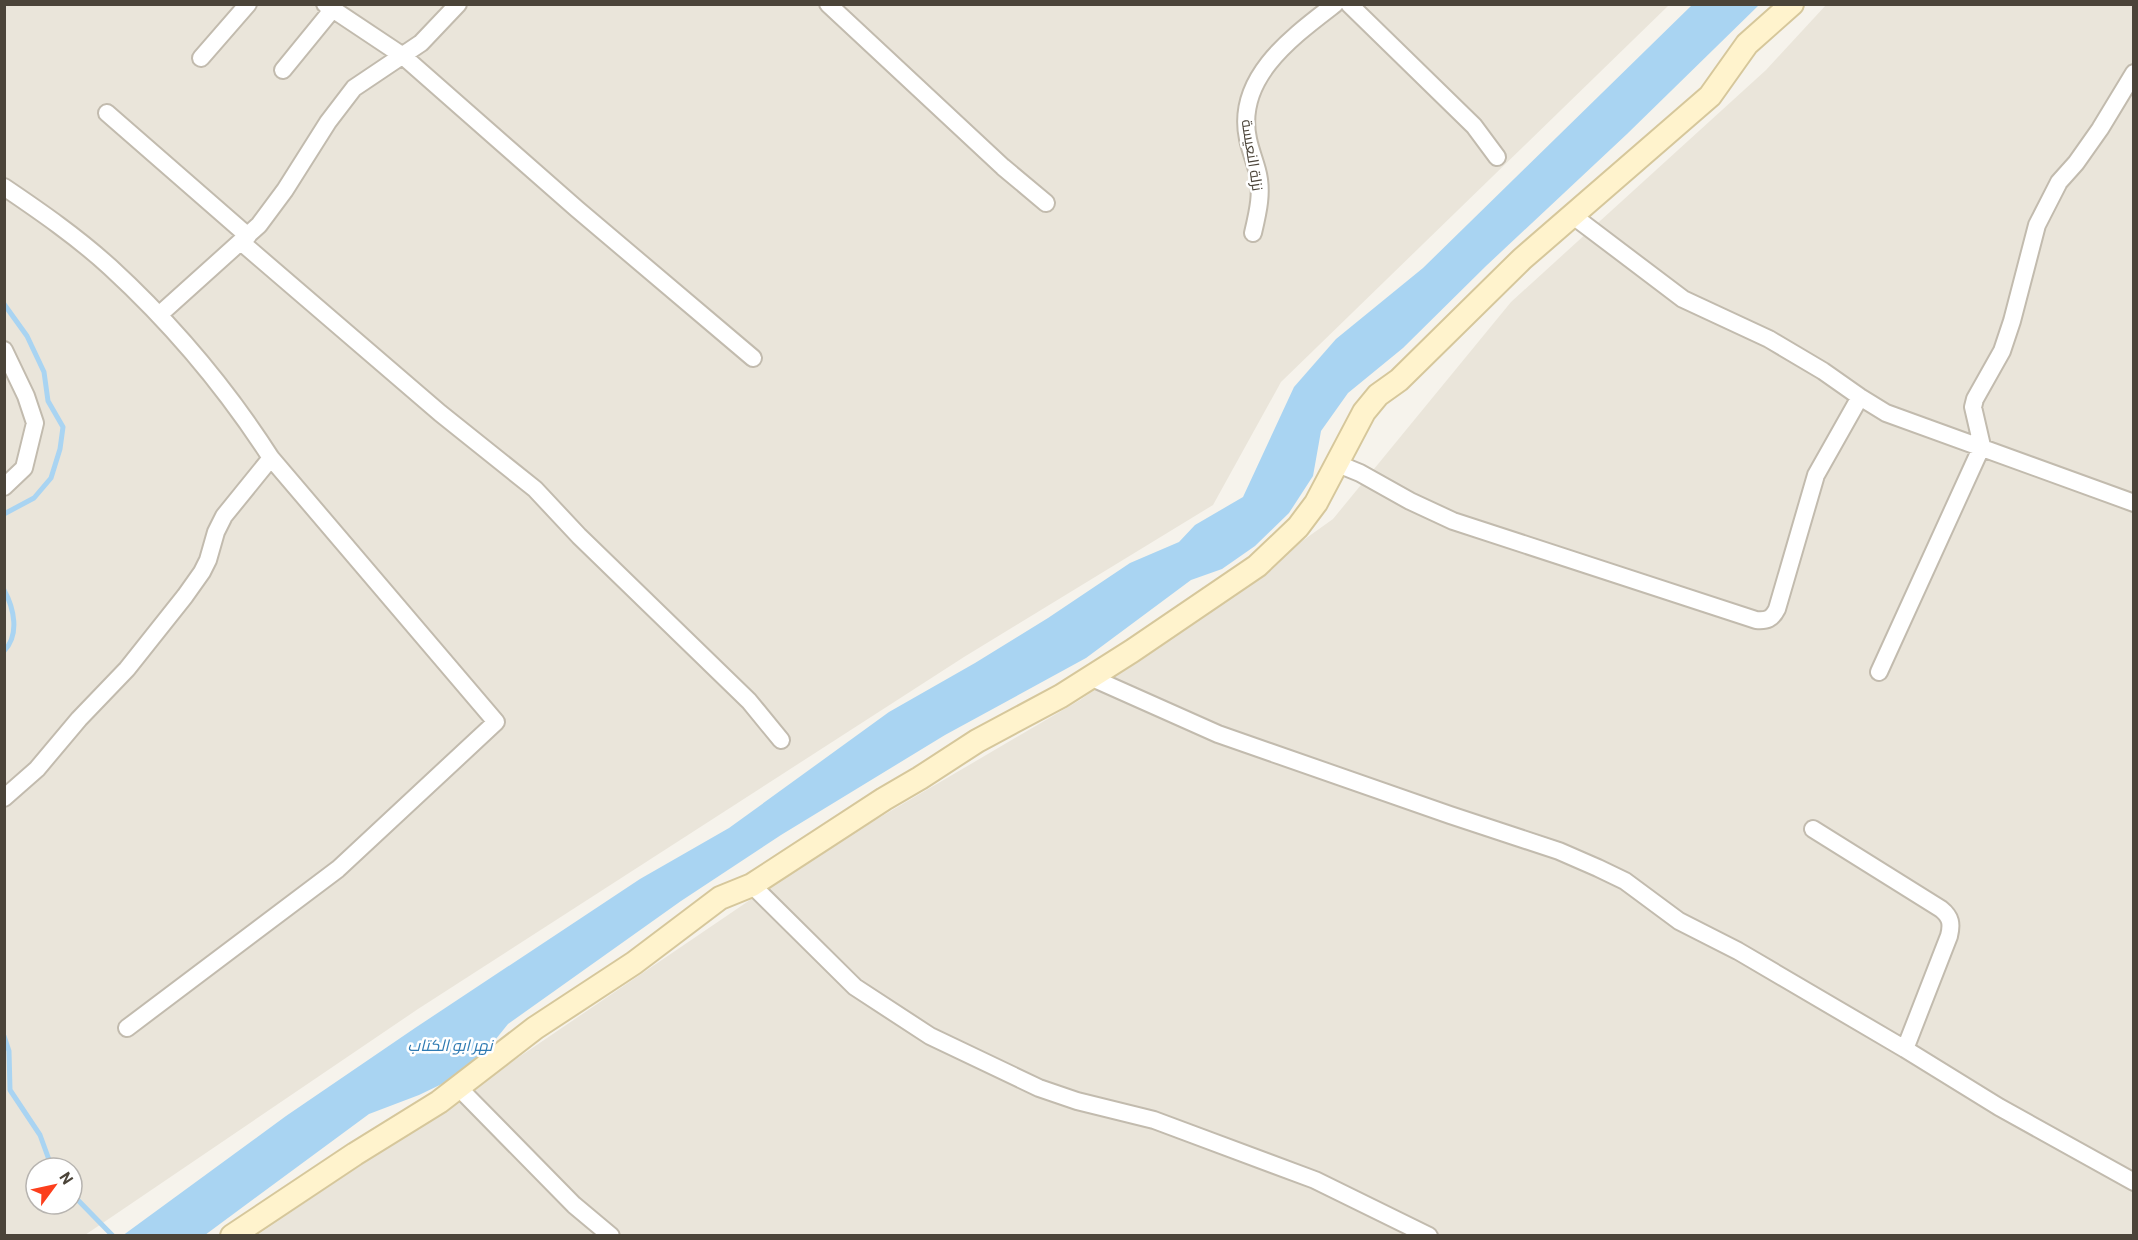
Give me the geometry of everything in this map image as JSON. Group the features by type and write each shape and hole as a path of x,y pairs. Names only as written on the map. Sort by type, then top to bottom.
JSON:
{"street":[{"path":"201,58 248,4"},
{"path":"159,315 244,239 285,190 327,122 354,88 403,56 434,32 458,4"},
{"path":"828,4 1046,203"},
{"name":"نزلة النعيسة","path":"1253,233 1257,216 1259,183 1247,136 1246,112 1249,97 1254,84 1270,60 1335,4"},
{"path":"1349,4 1474,126 1497,157"},
{"path":"232,1236 459,1088 535,1028 634,963 720,898 752,885 977,741 1061,696 1257,566 1298,527 1316,503 1338,464 1352,432 1378,395 1399,380 1522,259 1710,96 1747,44 1792,4"},
{"path":"283,70 329,8 403,56 577,209 753,358"},
{"path":"1879,672 1982,446 1973,408 1975,399 2002,351 2037,225 2059,182 2076,163 2100,129 2133,72"},
{"path":"107,112 244,239 440,413 535,489 579,536 749,702 781,740"},
{"path":"4,187 53,221 108,266 159,315 242,413 271,458 496,722 338,869 127,1028"},
{"path":"1572,215 1683,299 1769,339 1823,371 1886,413 1982,446 2133,503"},
{"path":"4,350 36,423 24,468 4,487"},
{"path":"1338,464 1453,521 1765,621 1774,615 1777,609 1816,475 1860,397"},
{"path":"4,798 37,769 78,719 127,669 185,596 208,560 216,532 224,516 271,458"},
{"path":"1090,677 1218,734 1450,815 1559,850 1598,867 1625,881 1680,921 1738,951 1999,1107 2133,1182"},
{"path":"1813,829 1941,909 1951,921 1949,936 1905,1049"},
{"path":"752,885 855,987 930,1036 1039,1088 1077,1101 1154,1120 1315,1180 1429,1236"},
{"path":"459,1088 574,1205 611,1236"}],"shaded area":[{"path":"5,5 1669,5 1281,382 1213,505 964,657 418,1009 85,1235 5,1236"},
{"path":"1826,5 2133,5 2133,1235 256,1236 819,853 1080,700 1333,519 1511,302 1766,70"}],"water":[{"name":"نهر ابو الكتاب","path":"1692,5 1759,5 1403,348 1348,393 1321,431 1313,476 1289,513 1255,546 1222,569 1191,580 1086,658 945,735 781,835 681,901 508,1024 471,1070 419,1095 369,1114 205,1235 122,1236 286,1116 640,879 729,828 889,712 1048,618 1130,563 1179,542 1195,525 1243,497 1294,387 1336,339 1423,268"}],"waterway":[{"path":"4,304 27,336 44,372 48,401 63,427 60,449 51,478 34,498 4,514"},
{"path":"4,590 14,621 12,637 4,651"},
{"path":"4,1036 9,1051 10,1090 40,1135 48,1156"},
{"path":"84,1206 113,1236"}]}
